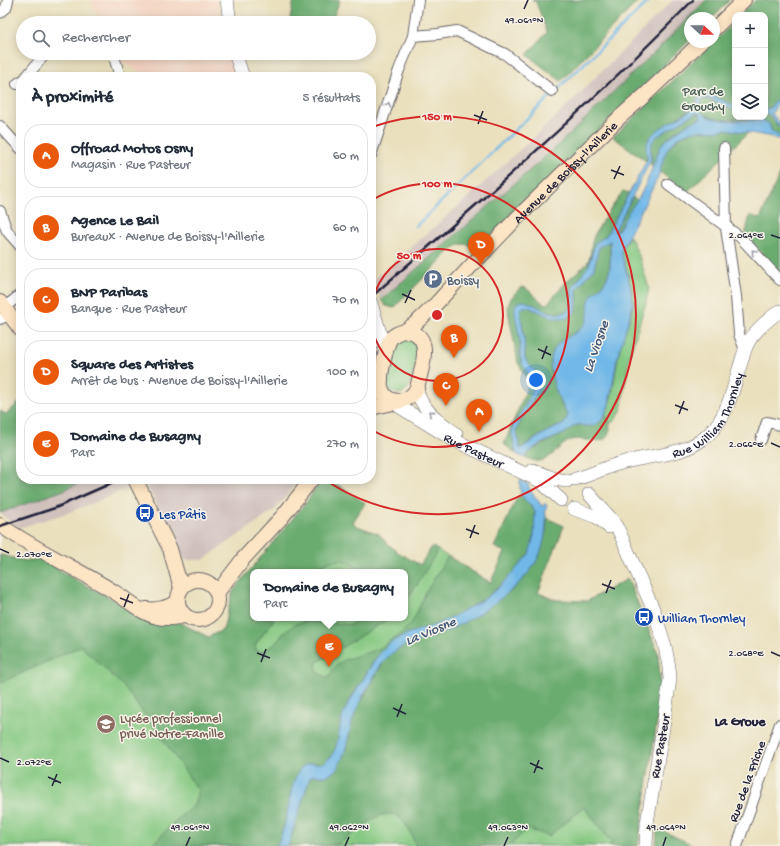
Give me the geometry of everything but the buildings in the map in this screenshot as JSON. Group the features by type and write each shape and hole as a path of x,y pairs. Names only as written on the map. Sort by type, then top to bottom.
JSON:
{"main road":[{"path":"720,23 744,0"},
{"name":"Avenue de Boissy-l'Aillerie","path":"381,380 386,353 390,340 395,334 402,332 416,323 434,306 516,219 620,117 695,48"},
{"name":"Avenue de Boissy-l'Aillerie","path":"417,388 424,353 424,325 434,306"},
{"path":"3,311 16,325"},
{"path":"402,332 413,332 421,338 424,346"},
{"path":"381,380 382,390 396,400"},
{"path":"376,388 381,380"},
{"path":"376,406 411,397 417,388"},
{"path":"217,593 243,559 282,517 308,484"},
{"path":"138,485 170,549 181,588"},
{"path":"0,525 26,542 156,617 163,618 185,616"},
{"path":"170,549 200,580 213,586 217,593 218,603 215,612 208,618 192,620 185,616 180,610 178,595 181,588 187,583 200,580 218,575 243,559"},
{"path":"138,608 154,610 162,609 178,602"}],"street":[{"path":"0,13 6,8 8,0"},
{"path":"227,0 229,16"},
{"path":"376,140 399,70 413,36 418,0"},
{"path":"413,36 456,31 505,54 552,91"},
{"path":"30,72 40,60"},
{"path":"115,60 119,72"},
{"path":"237,60 241,72"},
{"path":"0,126 16,144"},
{"path":"724,148 726,228 736,296 739,334 744,350"},
{"path":"668,184 740,237 780,280"},
{"path":"0,211 7,231 16,241"},
{"path":"3,311 16,299"},
{"name":"Rue William Thornley","path":"571,480 598,472 623,462 680,451 700,442 718,424 728,403 744,350 751,337 780,311"},
{"path":"376,312 384,324 402,332"},
{"path":"376,318 386,353"},
{"name":"Rue Pasteur","path":"417,388 418,395 425,408 457,435 536,476 571,480"},
{"name":"Rue Pasteur","path":"396,400 452,440 511,464"},
{"path":"761,440 767,422 780,425"},
{"path":"589,492 582,482 571,480 562,484 559,495 566,506 574,509 585,504 588,499 592,480 598,472"},
{"name":"Rue Pasteur","path":"536,476 561,500"},
{"name":"Rue Pasteur","path":"589,492 619,531 654,611 665,646 669,667 670,679 647,823 646,846"},
{"name":"Rue Pasteur","path":"574,509 597,517 608,525 612,531 648,612 665,646"},
{"name":"Rue de la Friche","path":"737,846 780,724"}],"shaded area":[{"path":"90,0 217,0 221,16 98,16"},
{"path":"673,0 706,0 694,12 684,12 684,22 554,149 381,300 376,286 376,278 556,117"},
{"path":"122,60 233,60 237,72 141,72"},
{"path":"77,484 126,484 127,487 108,497 67,513 18,528 0,513"},
{"path":"146,484 296,484 275,510 203,560 185,560"}],"green space":[{"path":"294,0 340,0 334,16 291,16"},
{"path":"532,0 639,0 561,81 527,55 547,32 536,2"},
{"path":"706,0 730,0 718,12 694,12"},
{"path":"755,0 780,0 780,94 776,101 768,108 768,12 743,12"},
{"path":"684,22 684,46 477,250 464,244 452,249 394,308 386,306 381,300 554,149"},
{"path":"732,24 732,104 723,102 710,95 699,95 696,104 691,109 649,138 646,161 613,137 708,48 720,48 720,36"},
{"path":"704,98 732,109 732,120 720,120 706,115 699,110"},
{"path":"695,113 701,115 701,118 686,125 669,137 658,152 653,166 650,164 652,157 651,144 656,137"},
{"path":"768,115 780,128 780,136 772,132 769,124 754,120 768,120"},
{"path":"725,129 748,133 686,193 660,172 668,149 675,141 684,135 689,132 700,130 716,131"},
{"path":"780,173 780,273 745,235 750,215 760,219"},
{"path":"623,191 629,193 606,236 595,243 587,269 574,284 571,291 572,303 570,309 564,312 553,313 524,301 519,302 515,307 520,341 520,358 532,379 534,386 533,391 512,428 516,454 504,444 529,383 518,363 509,316 508,306 511,298 521,287 526,288 544,304 547,304 567,281 587,263 597,230"},
{"path":"633,197 637,200 619,229 613,233"},
{"path":"630,236 638,253 649,288 630,354 621,411 615,420 610,424 605,415 611,398 623,336 633,305 629,278 620,251"},
{"path":"610,241 609,272 603,284 590,300 587,321 577,332 560,343 558,395 568,416 564,424 546,432 520,449 516,431 537,392 539,384 535,372 525,359 520,310 523,307 528,307 554,318 577,307 577,289 594,268 599,247"},
{"path":"405,338 411,339 416,343 418,356 410,385 400,394 390,390 386,382 395,346 400,340"},
{"path":"16,405 16,484 77,484 0,513 0,411 6,414"},
{"path":"605,415 609,421 610,429 605,439 600,441 571,440 544,460 537,461 525,458 532,450 575,426 580,424 586,426 597,424"},
{"path":"318,484 336,484 365,503 353,522 357,526 379,534 399,553 420,565 432,547 508,593 517,585 556,600 587,601 628,579 658,653 660,681 657,721 638,846 0,846 0,555 26,561 43,558 67,575 112,599 140,618 161,623 180,623 208,637 223,630 233,591 250,570 250,621 408,621 408,569 251,569 308,500"},
{"path":"318,484 336,484 365,503 353,522 357,526 379,534 399,553 420,565 432,547 438,550 408,597 408,569 360,569 343,560 331,561 317,569 251,569 308,500"},
{"path":"521,495 535,512 534,533 529,554 524,562 505,581 462,613 442,623 409,633 397,639 386,647 371,665 344,713 339,739 332,757 322,764 304,766 299,772 293,785 287,815 277,846 151,846 175,821 194,805 198,790 157,731 123,686 81,646 0,683 0,555 26,561 43,558 67,575 112,599 140,618 161,623 180,623 208,637 223,630 233,591 250,570 250,621 273,621 255,645 256,650 261,652 274,645 283,634 295,624 307,621 352,625 354,621 385,621 316,663 317,672 328,678 336,665 344,660 378,649 402,632 412,622 425,594 448,556 490,583 505,552 494,547 517,498"},
{"path":"547,518 564,526 538,593 556,600 587,601 628,579 658,653 660,681 657,721 638,846 608,846 612,843 584,807 549,836 527,829 510,846 416,846 408,827 399,817 390,814 380,816 370,821 336,845 288,846 310,777 313,775 323,777 338,766 348,743 354,714 385,659 400,647 448,630 508,593 523,579 539,557 546,532"},
{"path":"657,828 695,846 656,846"}],"water":[{"name":"La Viosne","path":"702,93 732,104 732,109 704,98 699,110 708,117 729,121 763,120 769,124 772,132 780,136 780,140 768,136 725,129 693,132 685,134 675,140 665,155 657,179 621,251 630,285 633,305 617,359 609,405 606,413 595,425 574,426 567,432 539,445 525,458 516,454 512,428 533,391 533,381 522,364 520,358 520,344 515,305 524,301 553,313 564,312 570,309 572,303 572,288 589,265 595,243 606,236 647,160 646,146 650,138 660,128 693,108","holes":["695,113 700,114 701,118 686,125 661,145 640,196 629,211 619,229 614,232 651,160 650,148 656,137","610,241 610,262 607,279 590,298 586,322 578,331 560,342 554,349 551,358 552,378 555,389 568,415 564,424 546,432 520,449 516,431 537,392 539,384 535,372 525,359 520,310 523,307 528,307 554,318 566,318 574,314 577,307 577,289 594,268 599,247"]},
{"path":"780,94 780,101 772,113 780,124 780,128 768,114 768,108 770,108"},
{"name":"La Viosne","path":"520,480 528,484 530,490 542,506 545,503 547,506 544,540 540,554 528,574 514,588 496,602 467,621 447,631 401,648 386,659 379,668 356,710 345,750 338,767 332,773 325,776 313,775 310,777 288,846 277,846 284,826 291,791 300,769 307,764 323,763 331,757 336,747 342,718 347,706 374,661 383,649 391,642 409,633 435,625 484,599 496,590 529,554 534,536 535,512 522,496"}],"waterway":[{"path":"416,226 650,0"}],"railway":[{"path":"376,293 494,189 575,115 693,0"},
{"path":"0,526 55,508 110,484"}],"place":[{"name":"Square des Artistes","path":"481,265"},
{"name":"Boissy","path":"433,279"},
{"name":"Agence Le Bail","path":"454,358"},
{"name":"BNP Paribas","path":"446,406"},
{"name":"Offroad Motos Osny","path":"479,432"},
{"name":"Les Pâtis","path":"145,513"},
{"name":"William Thornley","path":"644,617"},
{"name":"Domaine de Busagny","path":"329,667"},
{"name":"Lycée professionnel privé Notre-Famille","path":"106,724"}],"district":[{"name":"La Groue","path":"740,720"}],"park label":[{"name":"Parc de Grouchy","path":"703,98"}]}
